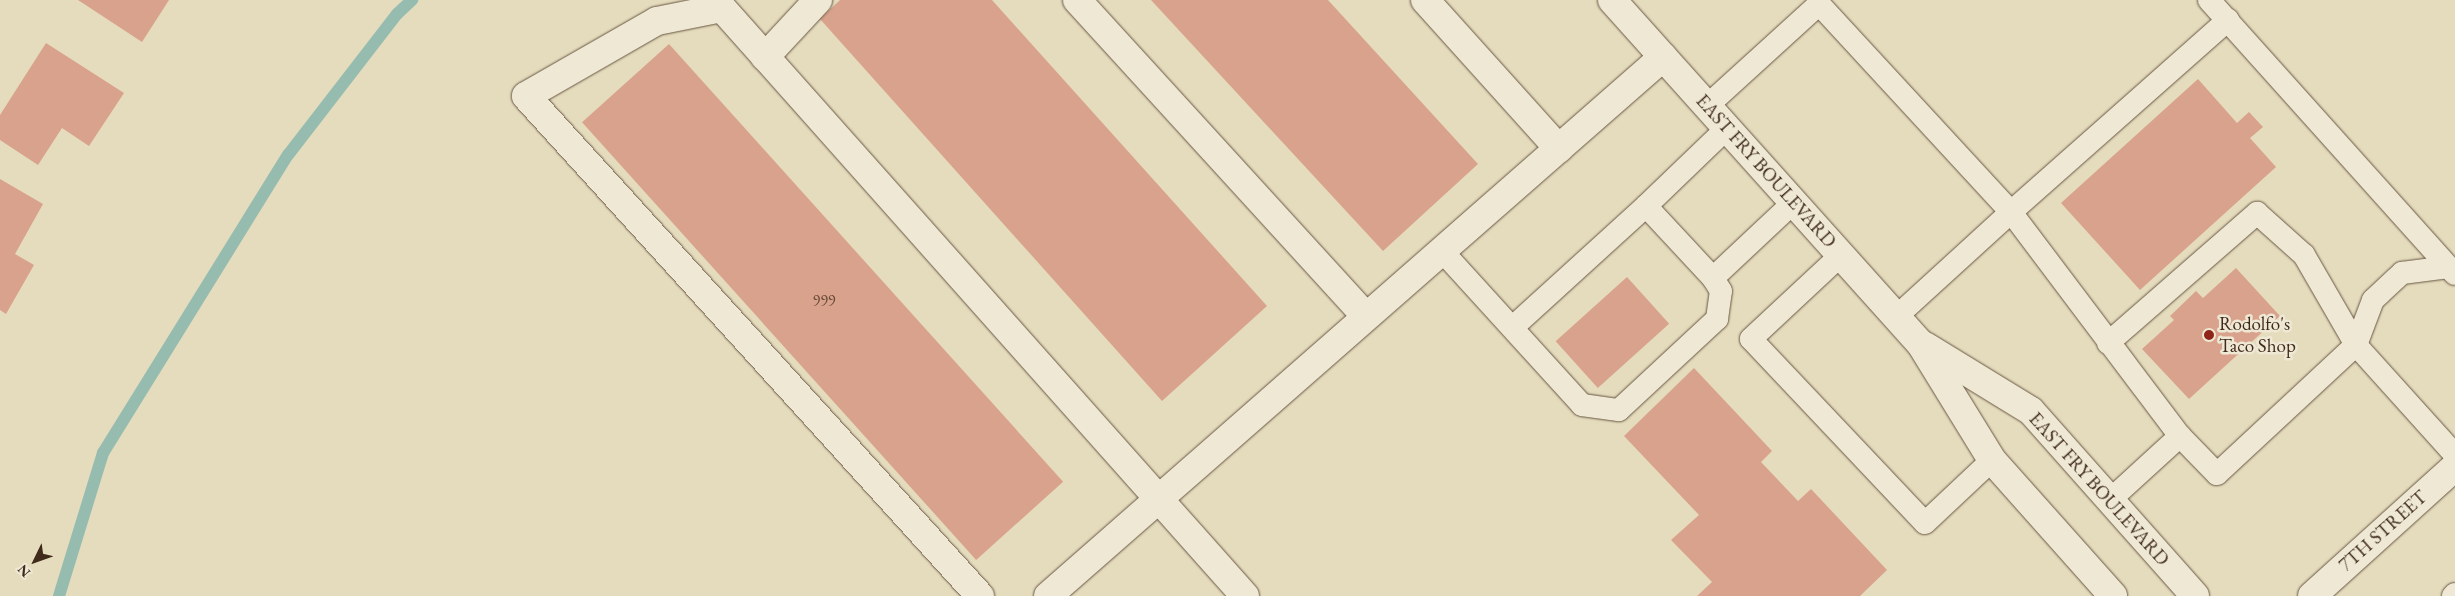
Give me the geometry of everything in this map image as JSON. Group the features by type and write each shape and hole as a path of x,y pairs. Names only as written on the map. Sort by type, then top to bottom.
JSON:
{"street":[{"path":"765,57 818,0"},
{"path":"1079,0 1366,316"},
{"path":"1425,0 1559,149"},
{"name":"EAST FRY BOULEVARD","path":"1612,0 1920,343 1992,460 2113,596"},
{"path":"980,596 526,96 657,21 722,8 1245,596"},
{"path":"1048,596 1663,57"},
{"name":"EAST FRY BOULEVARD","path":"1920,343 2031,411 2196,596"},
{"name":"7TH STREET","path":"2312,596 2455,467"}],"lane":[{"path":"2209,0 2452,270"},
{"path":"1707,106 1817,2 2011,212 2180,436 2217,474 2356,346 2372,300 2402,272 2452,270"},
{"path":"1896,317 2011,212 2228,20"},
{"path":"1513,327 1646,206 1727,128"},
{"path":"1713,278 1793,203"},
{"path":"1442,250 1582,404 1619,410 1717,318 1721,291 1713,278 1646,206"},
{"path":"2108,342 2257,213 2304,256 2356,346 2455,455"},
{"path":"1841,255 1751,339 1925,523 1992,460"},
{"path":"2110,500 2180,436"}],"building":[{"path":"78,0 169,0 142,42"},
{"path":"840,0 992,0 1267,306 1162,401 820,19"},
{"path":"1151,0 1328,0 1478,164 1383,251"},
{"path":"46,43 124,93 89,146 62,128 38,165 0,140 0,115"},
{"path":"669,44 1063,482 976,560 582,122"},
{"path":"2198,79 2237,123 2249,112 2263,127 2250,138 2276,167 2140,290 2061,203"},
{"path":"0,179 43,204 15,254 34,265 6,314 0,310"},
{"name":"Rodolfo's Taco Shop","path":"2236,268 2280,316 2189,399 2142,349 2174,320 2170,316 2196,291 2203,298"},
{"path":"1627,277 1669,324 1598,388 1556,341"},
{"path":"1694,368 1772,451 1761,462 1798,501 1811,489 1887,570 1860,596 1697,596 1712,582 1671,540 1699,515 1624,436"}],"waterway":[{"path":"59,596 103,453 288,155 397,14 412,0"}],"place":[{"name":"Rodolfo's Taco Shop","path":"2209,335"}]}
